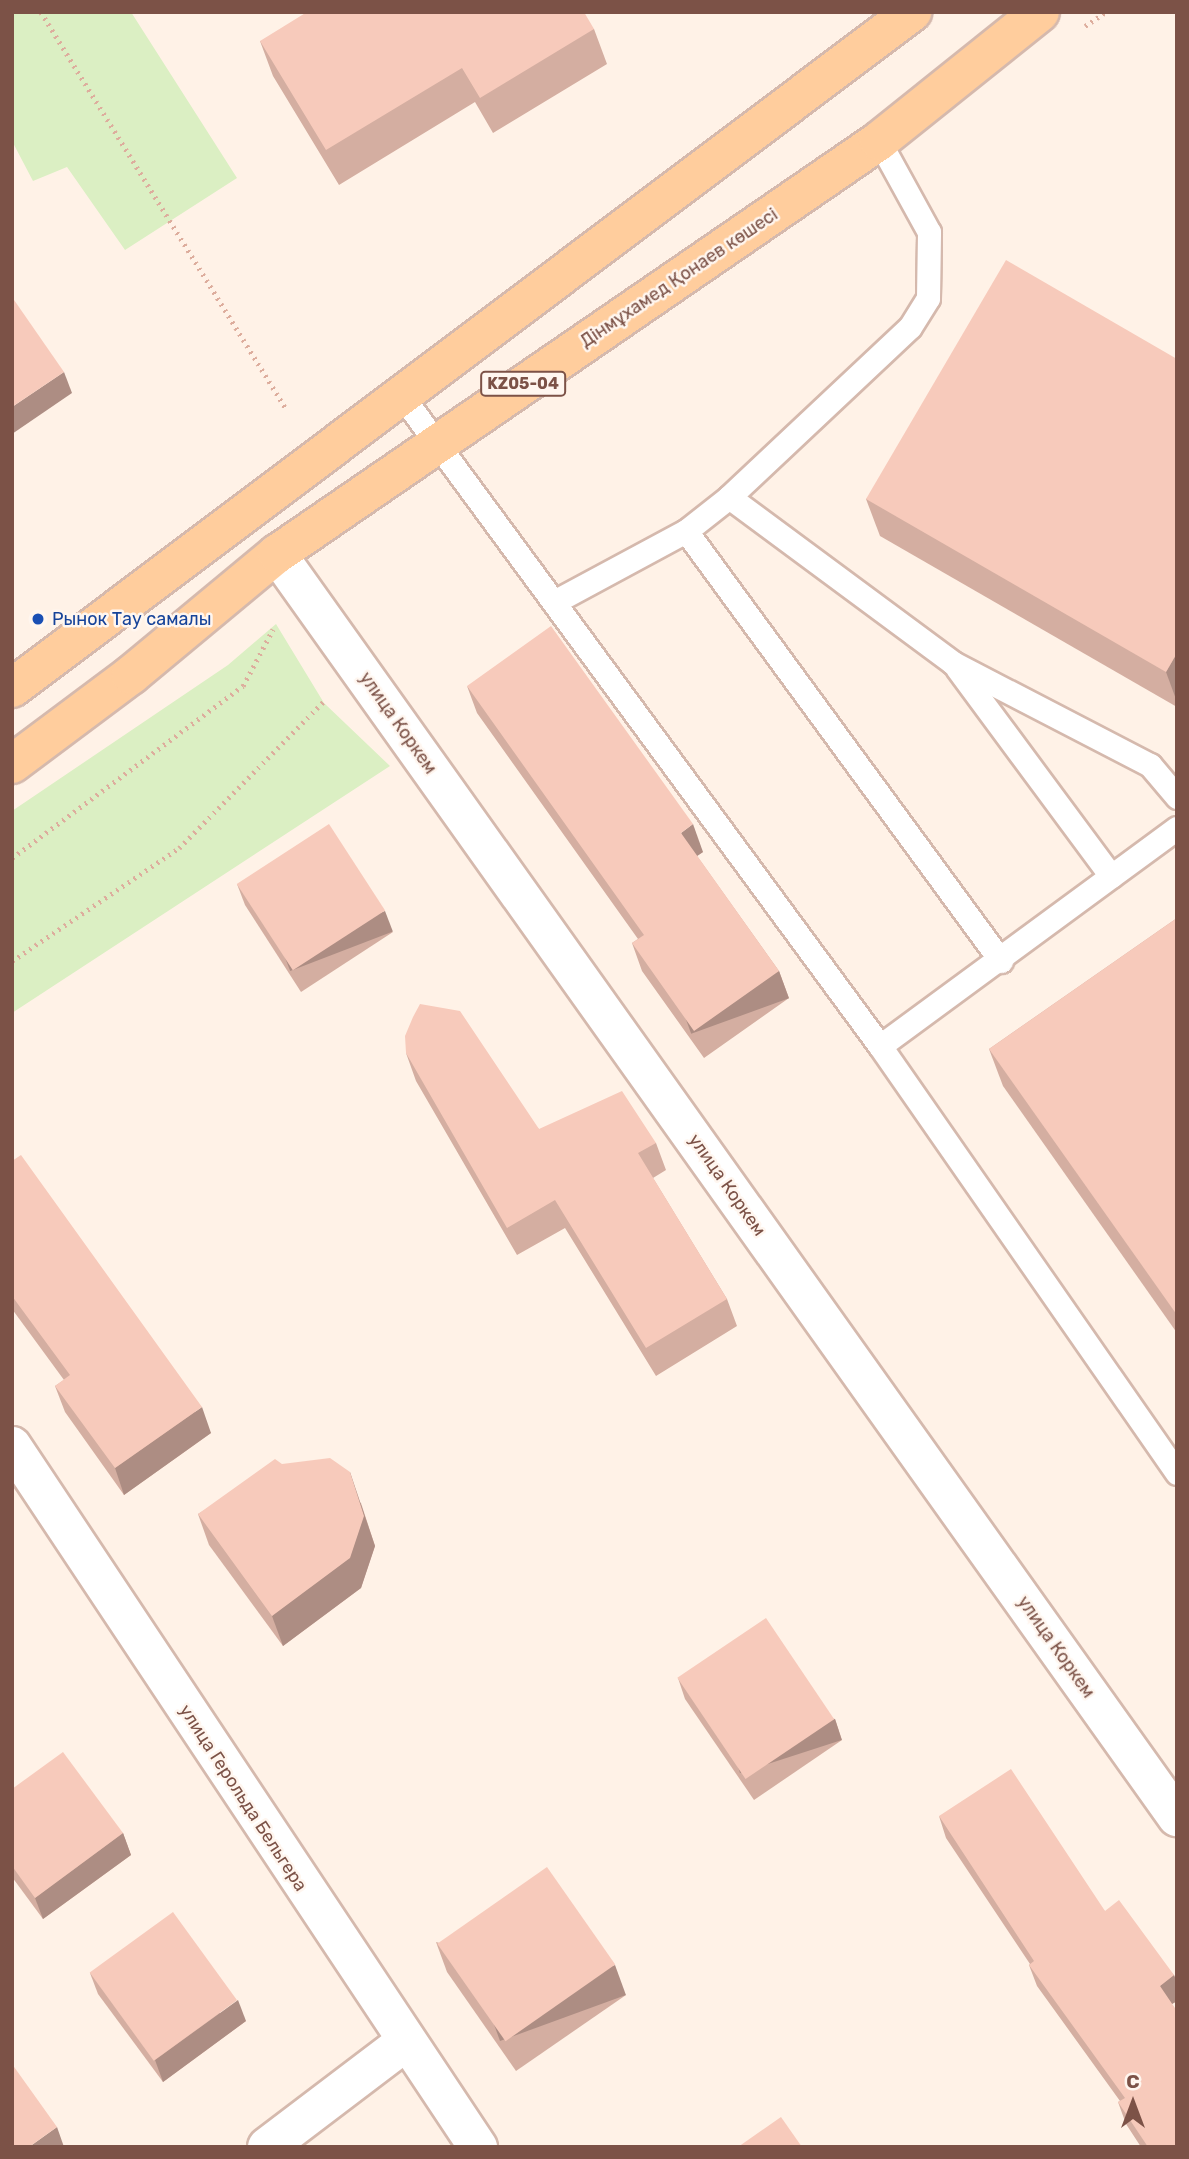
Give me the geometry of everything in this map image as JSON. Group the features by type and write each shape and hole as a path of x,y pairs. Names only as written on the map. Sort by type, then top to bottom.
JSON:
{"main road":[{"path":"12,688 912,12"},
{"name":"Дінмұхамед Қонаев көшесі","path":"12,764 131,675 287,568 437,443 879,141 1040,12"}],"street":[{"name":"улица Коркем","path":"287,568 1177,1817"},
{"name":"улица Герольда Бельгера","path":"12,1446 404,2043 478,2147"},
{"path":"267,2147 404,2043"}],"lane":[{"path":"554,602 686,531 729,497 910,327 928,298 929,232 879,141"},
{"path":"402,396 880,1046 1177,1473"},
{"path":"729,497 953,663 1150,765 1177,797"},
{"path":"686,531 1001,961"},
{"path":"953,663 1111,876"},
{"path":"880,1046 1001,961 1177,828"}],"path":[{"path":"41,12 287,410"},
{"path":"12,858 243,686 287,568"},
{"path":"12,961 178,848 324,703 321,690"}],"green space":[{"path":"12,12 131,12 237,178 125,250 67,167 33,181 12,141"},
{"path":"276,624 324,703 390,766 12,1013 12,811 228,665"}],"building":[{"path":"307,12 584,12 594,29 480,98 462,68 326,150 260,41"},
{"path":"1006,260 1177,359 1177,653 1166,672 866,499"},
{"path":"12,297 64,372 12,407"},
{"path":"551,626 693,824 681,833 779,971 694,1031 632,943 644,935 467,686"},
{"path":"329,824 385,910 293,970 237,884"},
{"path":"1177,918 1177,1315 989,1049"},
{"path":"420,1004 460,1011 539,1129 622,1091 656,1143 638,1153 727,1299 646,1348 555,1200 507,1228 406,1053 405,1036"},
{"path":"21,1155 202,1407 115,1468 55,1386 70,1375 12,1296 12,1161"},
{"path":"330,1458 350,1472 364,1516 350,1558 272,1616 198,1514 275,1459 282,1464"},
{"path":"766,1618 834,1719 746,1779 677,1678"},
{"path":"63,1752 123,1833 35,1898 12,1866 12,1789"},
{"path":"1011,1769 1105,1911 1119,1900 1174,1975 1160,1986 1177,2011 1177,2147 1148,2147 1118,2102 1125,2098 1029,1965 1034,1961 939,1816"},
{"path":"547,1867 615,1964 505,2041 437,1944"},
{"path":"173,1912 237,2000 154,2061 90,1973"},
{"path":"12,2064 57,2127 29,2147 12,2147"},
{"path":"781,2117 802,2147 738,2147"}],"place":[{"name":"Рынок Тау самалы","path":"38,619"}]}
